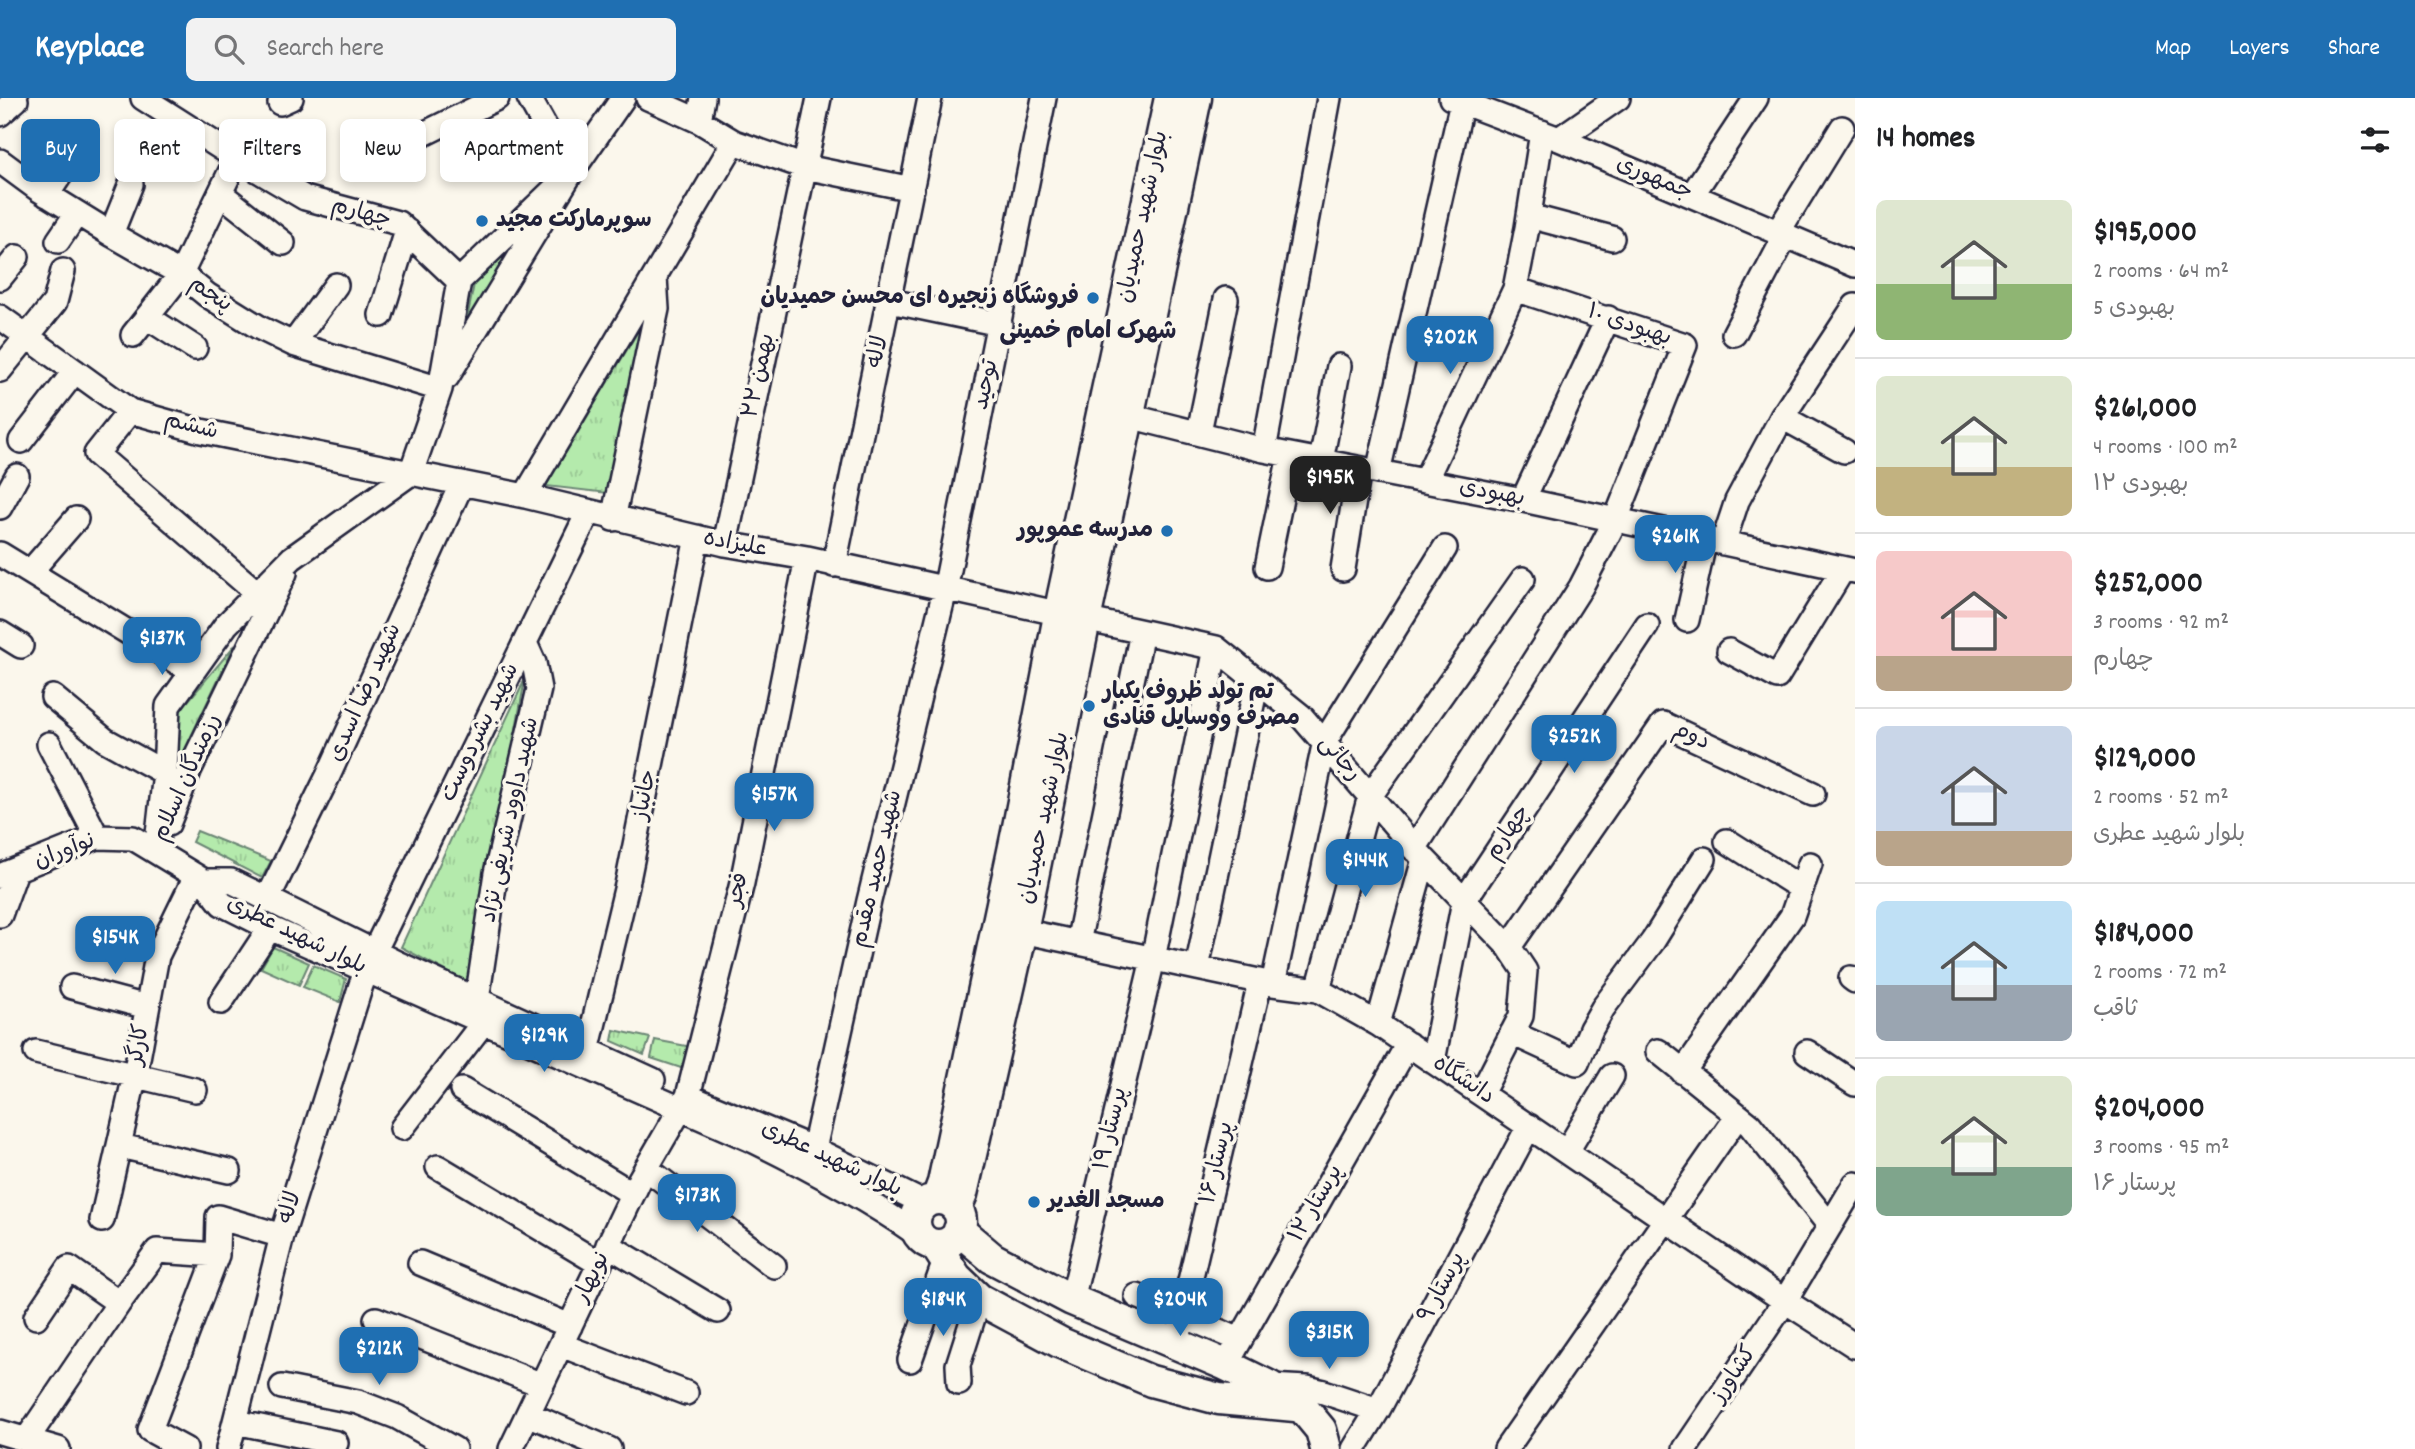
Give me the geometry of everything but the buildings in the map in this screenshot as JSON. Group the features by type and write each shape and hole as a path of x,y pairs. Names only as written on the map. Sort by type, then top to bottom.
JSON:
{"main road":[{"name":"بلوار شهید حمیدیان","path":"1160,208 1170,98"},
{"name":"بلوار شهید حمیدیان","path":"939,1226 943,1184 1029,833 1160,208 1196,98"},
{"name":"بلوار شهید حمیدیان","path":"939,1226 962,1194 1022,931 1029,833"},
{"path":"939,1226 956,1277 979,1299 1061,1343 1151,1381 1219,1399 1302,1407"},
{"path":"939,1226 992,1258 1072,1300 1178,1345 1233,1352 1269,1386 1302,1407 1321,1430 1326,1449"}],"street":[{"name":"چهارم","path":"143,98 219,147"},
{"path":"426,133 497,98"},
{"path":"529,98 541,119"},
{"path":"588,148 623,98"},
{"path":"648,98 699,121 734,142 804,167 912,189"},
{"path":"699,121 703,98"},
{"name":"۲۲ بهمن","path":"725,544 819,98"},
{"name":"لاله","path":"834,565 930,98"},
{"name":"توحید","path":"945,590 1044,98"},
{"path":"1264,450 1329,98"},
{"path":"1425,481 1515,289 1529,216 1550,136 1618,98"},
{"path":"1692,195 1756,98"},
{"path":"1343,569 1471,102"},
{"name":"جمهوری","path":"1471,102 1855,265"},
{"path":"1734,334 1782,234 1842,128"},
{"path":"525,496 734,142"},
{"name":"پنجم","path":"0,161 47,195 181,274 207,295 260,328 293,344 440,388"},
{"path":"47,195 56,182"},
{"path":"195,348 140,326 181,274 226,182"},
{"name":"چهارم","path":"265,182 282,196 305,198 398,223 459,281"},
{"path":"411,473 440,388 459,281 562,182"},
{"path":"440,388 566,182"},
{"path":"111,234 131,184"},
{"path":"220,193 283,243"},
{"path":"58,241 76,213"},
{"path":"1529,216 1612,238"},
{"path":"380,315 407,231"},
{"path":"0,278 17,257"},
{"path":"0,370 55,302 63,271"},
{"path":"613,519 654,331 657,309 654,277"},
{"path":"293,344 336,285"},
{"name":"بهبودی ۱۰","path":"1515,289 1685,345 1616,519"},
{"path":"1199,432 1226,299"},
{"path":"890,301 1000,324"},
{"path":"1687,620 1714,541 1782,416 1855,306"},
{"name":"ششم","path":"0,317 130,411 201,430 411,473"},
{"path":"1524,500 1608,318"},
{"path":"1321,461 1339,366"},
{"path":"21,441 75,371"},
{"path":"130,411 96,454 257,593"},
{"name":"بهبودی","path":"1116,412 1264,450 1524,500 1849,570"},
{"path":"1782,416 1843,452"},
{"path":"1268,567 1290,454"},
{"name":"علیزاده","path":"411,473 1072,618"},
{"name":"رزمندگان اسلام","path":"156,852 165,773 168,706 226,625 292,558 411,473"},
{"path":"0,508 17,476"},
{"name":"شهید رضا اسدی","path":"267,900 328,776 462,483"},
{"name":"شهید بشردوست","path":"371,961 588,513"},
{"path":"30,572 76,519"},
{"path":"1378,1024 1419,854 1581,587 1616,519"},
{"name":"جانباز","path":"587,1051 628,885 697,537"},
{"name":"پرستار ۱۶","path":"1178,1345 1182,1315 1267,983 1325,741 1445,548"},
{"path":"0,555 192,672"},
{"name":"رزمندگان اسلام","path":"156,852 190,771 292,558"},
{"name":"فجر","path":"685,1103 742,883 807,558"},
{"path":"1729,651 1777,677 1849,570"},
{"path":"1318,990 1370,796 1523,579"},
{"name":"شهید حمید مقدم","path":"814,1149 869,901 945,590"},
{"name":"رجائی","path":"1072,618 1216,648 1301,716 1419,854 1509,947 1525,971 1521,1016 1512,1033"},
{"name":"چهارم","path":"1464,901 1647,625"},
{"path":"1078,943 1142,632"},
{"path":"0,633 22,646"},
{"name":"شهید داوود شریفی نژاد","path":"477,1000 495,873 539,689 534,663 525,643"},
{"name":"پرستار ۱۹","path":"1072,1300 1153,959 1216,648"},
{"path":"1198,968 1257,681"},
{"path":"53,697 106,740 165,773"},
{"name":"دوم","path":"1509,947 1663,724 1814,794"},
{"path":"49,744 97,837"},
{"name":"نوآوران","path":"8,874 97,837 134,838 200,878"},
{"path":"1727,841 1801,888"},
{"path":"1481,1094 1512,1033 1577,1063 1603,1008 1653,942 1704,859"},
{"path":"1683,1072 1792,916 1810,863"},
{"path":"0,915 8,874"},
{"name":"بلوار شهید عطری","path":"200,878 231,881 483,1023 685,1103 814,1149 939,1226"},
{"name":"بلوار شهید عطری","path":"200,878 222,904 270,928 477,1000 587,1051 873,1203 939,1226"},
{"name":"کارگر","path":"102,1220 135,1075 157,956 200,878"},
{"path":"1433,1061 1464,901"},
{"path":"221,1002 270,928"},
{"name":"دانشگاه","path":"1022,931 1267,983 1318,990 1378,1024 1855,1346"},
{"name":"لاله","path":"228,1449 282,1236 352,1010 371,961"},
{"path":"72,987 147,1007"},
{"path":"402,1128 483,1023"},
{"name":"پرستار ۱۲","path":"1233,1352 1408,1044"},
{"path":"1658,1051 1750,1125 1829,1226"},
{"path":"36,1052 195,1090"},
{"path":"1807,1052 1855,1084"},
{"path":"1567,1151 1612,1076"},
{"path":"462,1090 633,1194"},
{"name":"نوبهار","path":"511,1449 646,1168 685,1103"},
{"name":"پرستار ۹","path":"1354,1449 1378,1410 1529,1126"},
{"path":"1506,1449 1730,1127"},
{"path":"120,1146 229,1171"},
{"path":"438,1167 604,1255 718,1311"},
{"path":"646,1168 774,1266"},
{"name":"کشاورز","path":"1685,1449 1785,1301 1855,1184"},
{"path":"182,1448 150,1430 217,1255 218,1217 282,1236"},
{"path":"909,1360 939,1226"},
{"path":"27,1439 119,1303 158,1251 217,1255"},
{"path":"420,1263 686,1393"},
{"path":"36,1317 69,1268 119,1303"},
{"path":"1137,1296 1182,1315 1233,1352"},
{"path":"959,1383 958,1365 979,1299"},
{"path":"376,1319 542,1385"},
{"path":"1269,1386 1307,1388 1378,1410"},
{"path":"282,1387 358,1402 397,1418 454,1449"},
{"path":"528,1414 609,1449"},
{"path":"236,1422 336,1443"},
{"path":"0,1432 58,1449"}],"green space":[{"path":"541,213 461,349 476,274"},
{"path":"650,311 608,493 546,486"},
{"path":"234,646 177,766 178,713"},
{"path":"525,679 470,984 401,947"},
{"path":"197,831 271,861 262,878 192,842"},
{"path":"273,947 309,963 299,985 261,968"},
{"path":"313,965 346,979 340,1002 303,987"},
{"path":"614,1030 650,1038 644,1055 612,1041"},
{"path":"655,1040 697,1048 690,1071 651,1058"}],"place":[{"name":"سوپرمارکت مجید","path":"482,221"},
{"name":"فروشگاه زنجیره ای محسن حمیدیان","path":"1093,298"},
{"name":"مدرسه عموپور","path":"1167,531"},
{"name":"تم تولد ظروف یکبار مصرف ووسایل قنادی","path":"1089,706"},
{"name":"مسجد الغدیر","path":"1034,1202"}],"district":[{"name":"شهرک امام خمینی","path":"1088,333"}]}
